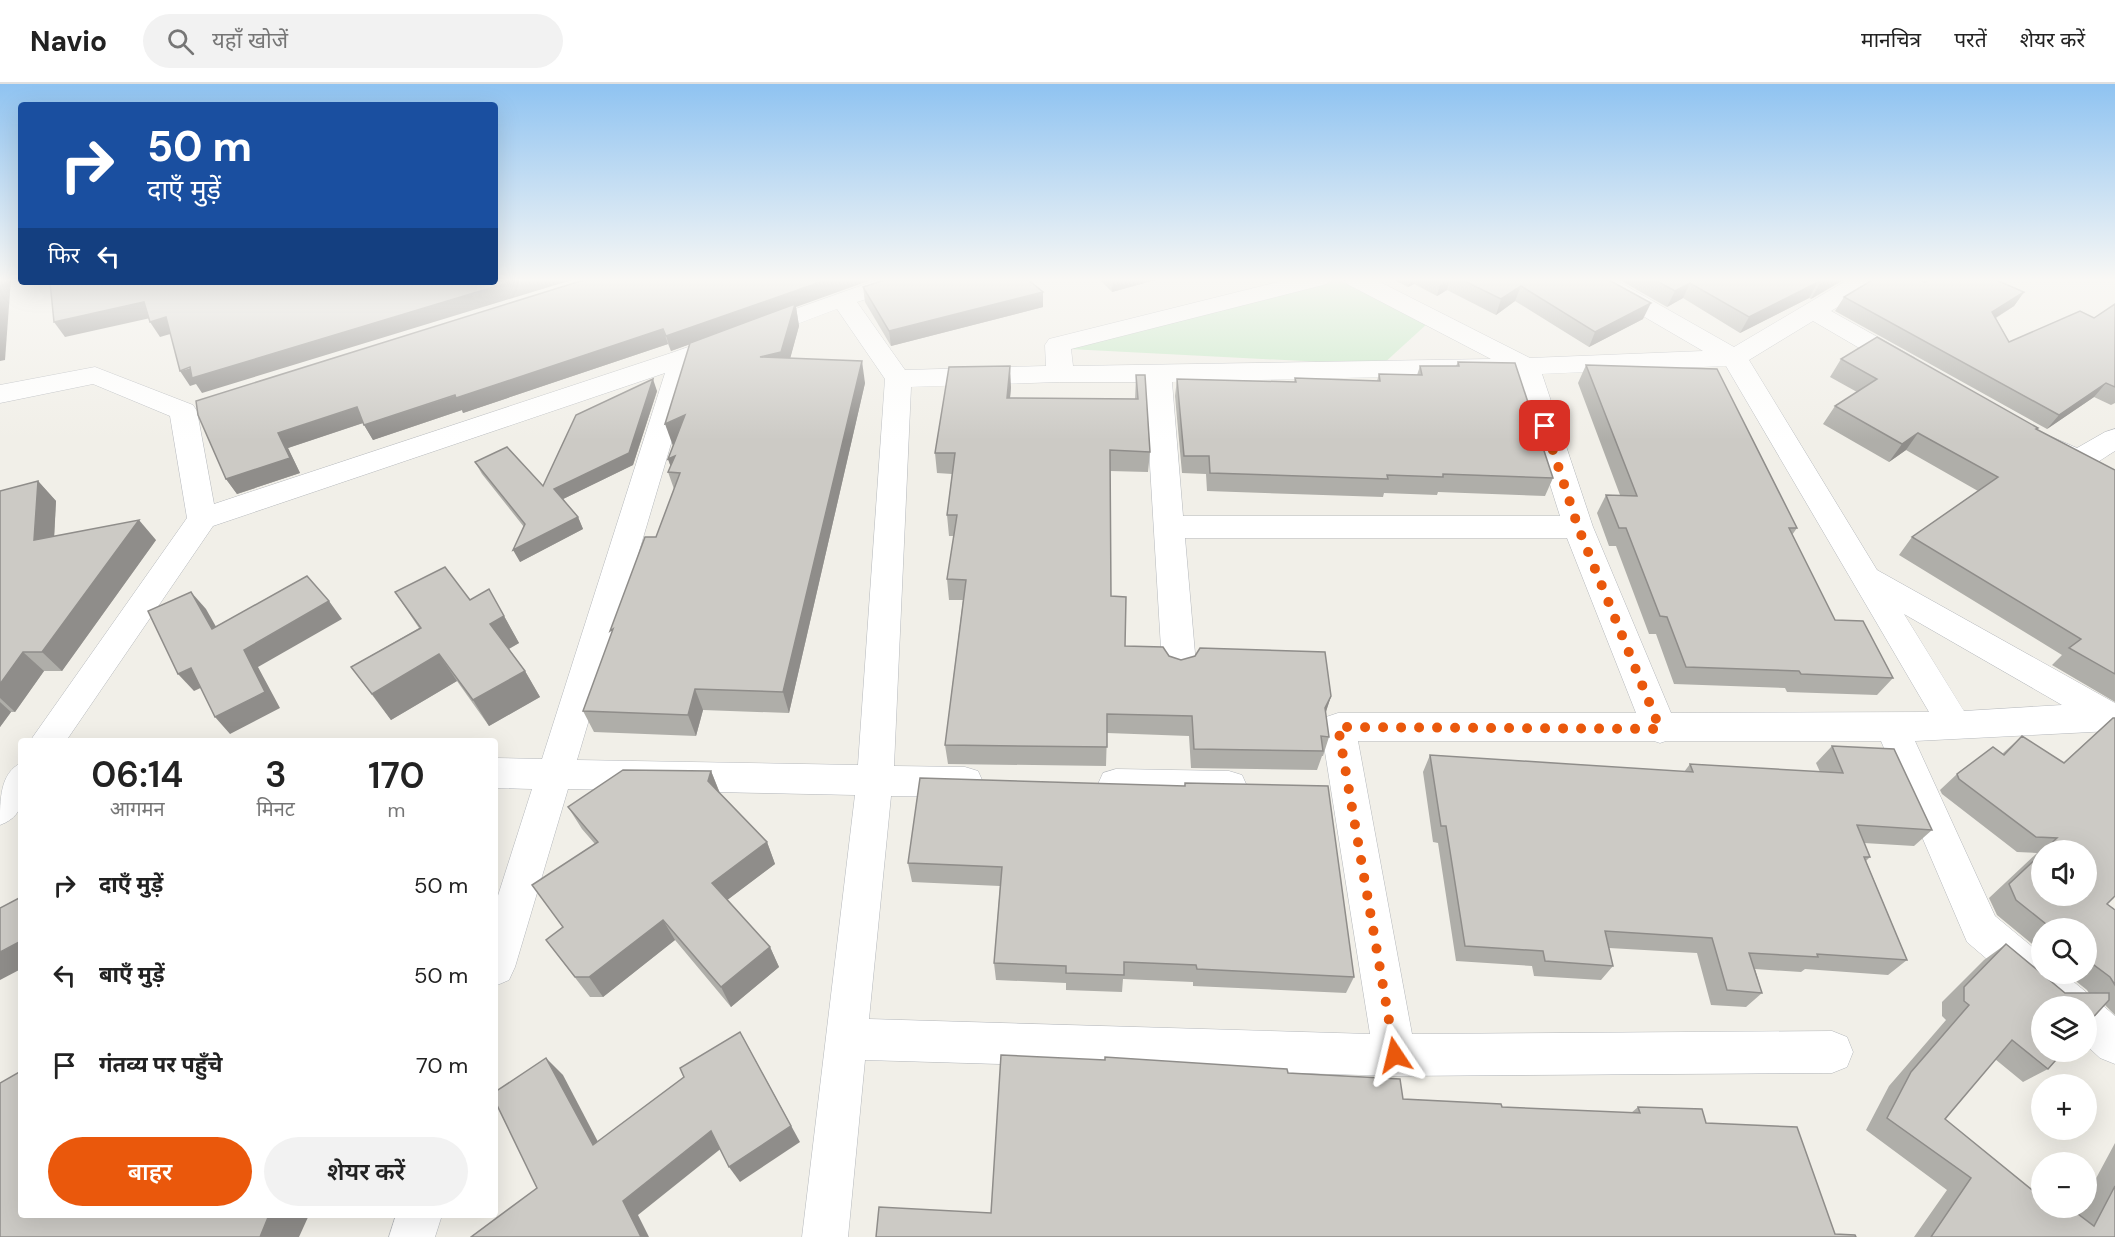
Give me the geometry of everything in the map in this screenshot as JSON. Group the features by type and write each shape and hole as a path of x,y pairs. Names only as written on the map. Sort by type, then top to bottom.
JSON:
{"street":[{"path":"49,738 202,519 683,358 751,333"},
{"path":"825,1237 875,780 898,379 866,333"},
{"path":"1059,374 1058,345 1106,333"},
{"path":"1461,333 1526,366 1578,527 1660,729"},
{"path":"1690,333 1734,358 1955,726"},
{"path":"898,379 1526,366 1734,358 1774,333"},
{"path":"1851,333 1924,374"},
{"path":"498,958 683,358"},
{"path":"1158,374 1179,665"},
{"path":"0,394 95,375 194,407 202,519"},
{"path":"2026,432 2106,476"},
{"path":"2077,461 2115,438"},
{"path":"1169,527 1578,527"},
{"path":"1866,577 2112,718"},
{"path":"1395,1055 1330,788 1338,727 1660,729 1892,727 2112,718"},
{"path":"1892,727 1981,929 2060,996"},
{"path":"498,773 993,782"},
{"path":"0,808 18,782"},
{"path":"1088,784 1265,787"},
{"path":"2097,1027 2115,1042"},
{"path":"847,1039 1395,1055 1832,1052"},
{"path":"412,1237 417,1218"}],"green space":[{"path":"1131,333 1417,333 1382,365 1069,349"}],"building":[{"path":"170,333 342,333 192,378 190,367 180,371"},
{"path":"415,333 652,333 456,398 455,395 364,425 357,407 278,433 290,458 226,479 198,415 196,401"},
{"path":"717,333 787,333 781,352 760,357 862,361 783,692 695,689 688,715 583,711 645,537 656,537 680,473 668,472 675,456 668,459 685,415 665,424 690,343"},
{"path":"1909,333 2004,333 2009,342 2030,333 2115,333 2115,387 2106,383 2059,415"},
{"path":"1877,337 2038,428 2036,429 2115,470 2115,674 2069,648 2081,639 1912,537 1998,477 1918,433 1902,444 1835,406 1877,379 1841,359"},
{"path":"1458,362 1515,363 1553,478 1443,474 1443,477 1387,475 1388,479 1210,473 1209,456 1184,456 1177,379 1296,382 1295,378 1380,381 1379,374 1422,375 1420,366 1459,366"},
{"path":"1586,365 1717,369 1797,528 1789,528 1835,620 1863,621 1893,678 1801,674 1799,671 1686,667 1667,617 1660,616 1626,528 1619,528 1606,495 1637,496"},
{"path":"1010,366 1007,398 1138,399 1136,375 1145,375 1150,452 1110,450 1111,596 1126,597 1125,646 1163,647 1169,656 1181,660 1195,656 1200,648 1325,652 1331,696 1325,708 1329,737 1321,736 1323,751 1194,749 1192,716 1107,714 1107,747 945,745 966,580 947,579 957,515 947,515 955,453 935,453 949,367"},
{"path":"653,379 629,453 554,489 578,517 513,550 525,524 475,462 507,447 543,486 576,415"},
{"path":"38,481 34,540 139,520 42,652 23,652 0,684 0,491"},
{"path":"445,567 470,600 489,589 504,616 490,624 525,671 473,700 439,654 372,694 351,667 421,628 395,592"},
{"path":"307,576 329,601 244,650 265,692 215,717 191,668 178,674 148,611 191,592 212,629"},
{"path":"2115,718 2115,896 2107,904 2115,910 2115,985 2110,977 2097,967 2097,918 2038,918 2016,900 2009,884 2031,863 2031,906 2097,906 2097,840 2055,840 2057,838 2036,837 1959,779 1957,774 1993,747 2004,755 2022,736 2064,763"},
{"path":"1832,746 1894,749 1932,830 1857,825 1870,857 1864,857 1907,960 1817,954 1818,957 1749,953 1762,993 1727,990 1712,938 1605,931 1613,966 1545,961 1543,951 1465,946 1446,826 1441,826 1430,755 1693,772 1690,764 1843,773"},
{"path":"623,770 711,771 708,781 767,842 712,883 770,947 721,987 663,920 589,977 575,977 546,940 563,927 532,885 598,842 568,807"},
{"path":"920,778 1185,786 1185,783 1328,786 1354,977 1197,969 1196,965 1124,962 1124,975 1066,973 1066,966 994,963 1002,867 908,863"},
{"path":"18,899 18,943 0,952 0,908"},
{"path":"2006,944 2031,965 2031,984 2054,984 2065,993 2109,993 2109,1000 2097,1013 2097,996 2031,996 2031,1055 2012,1040 1945,1119 2031,1189 2031,1218 2083,1218 2094,1226 2115,1186 2115,1237 1931,1237 1971,1178 1887,1118 1911,1072 1969,1005 1964,1001 1964,987"},
{"path":"740,1032 791,1126 729,1167 711,1131 623,1201 641,1237 471,1237 537,1188 498,1107 498,1090 546,1058 593,1145 684,1077 680,1068"},
{"path":"1001,1055 1105,1060 1105,1057 1287,1069 1288,1073 1400,1079 1403,1099 1501,1104 1502,1107 1640,1113 1638,1107 1702,1109 1706,1123 1797,1127 1835,1234 1855,1235 1856,1237 876,1237 879,1207 991,1213"},
{"path":"2039,1062 2054,1062 2048,1069"},
{"path":"18,1073 18,1218 268,1218 260,1237 0,1237 0,1083"}],"route":[{"path":"1395,1055 1338,727 1660,729 1578,527 1545,426"}]}
